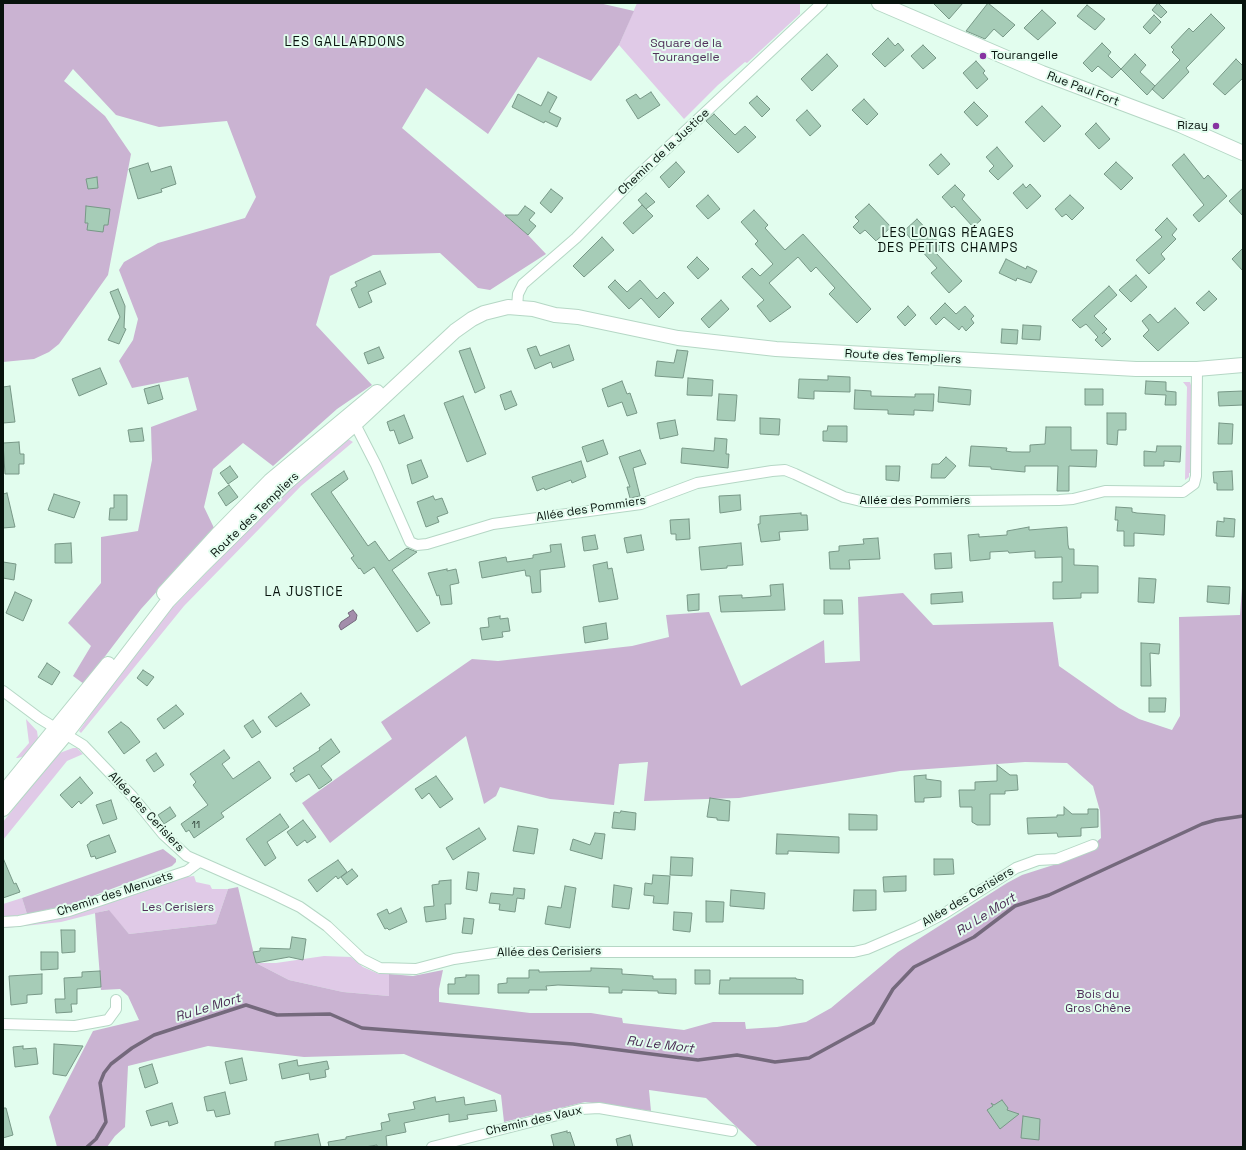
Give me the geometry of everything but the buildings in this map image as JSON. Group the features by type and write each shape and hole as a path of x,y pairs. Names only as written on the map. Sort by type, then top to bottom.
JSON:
{"main road":[{"name":"Rue Paul Fort","path":"879,3 1042,73 1180,125 1243,153"},
{"name":"Route des Templiers","path":"3,809 61,731 168,601 351,420 469,312 492,301 502,298 517,303 557,308 565,314 678,338 776,349 1136,369 1197,369 1243,365"},
{"name":"Route des Templiers","path":"3,793 61,731"}],"street":[{"name":"Chemin de la Justice","path":"517,303 523,284 576,238 641,172 822,3"},
{"name":"Allée des Pommiers","path":"351,420 376,465 410,542 417,545 427,544 493,524 641,504 698,483 772,470 790,472 844,497 865,502 1059,500 1073,499 1105,491 1183,492 1194,484 1196,476 1197,369"},
{"name":"Allée des Cerisiers","path":"6,694 83,745 132,796 163,834 187,856 300,907 327,926 362,959 380,968 416,969 454,959 501,952 854,952 868,949 918,927 945,913 1016,868 1038,860 1057,859 1093,845"},
{"name":"Chemin des Menuets","path":"3,922 19,921 69,911 186,871 199,862"},
{"path":"3,1024 75,1026 108,1020 116,1009 116,1000"},
{"name":"Chemin des Vaux","path":"432,1147 581,1109 599,1108 732,1131"}],"green space":[{"path":"3,3 599,3 634,11 619,45 591,81 538,57 488,134 426,88 402,128 528,235 546,254 490,290 478,288 440,253 373,255 330,276 316,325 372,385 337,409 273,466 243,443 213,469 204,507 214,528 141,609 84,684 73,676 91,646 68,623 101,583 101,537 138,531 152,460 151,427 197,410 188,377 132,388 119,361 133,340 138,319 119,270 124,262 158,243 245,218 256,197 227,121 159,127 116,115 73,69 64,81 105,116 131,154 108,275 59,344 49,352 34,359 3,362"},
{"name":"Square de la Tourangelle","path":"637,3 800,3 800,14 747,63 745,62 718,85 684,119 619,45"},
{"path":"1183,382 1190,382 1193,392 1192,473 1189,473 1189,477 1185,480 1187,387"},
{"path":"348,439 353,442 301,486 184,606 81,733 79,731 105,694 172,608 285,492"},
{"name":"Bois du Gros Chêne","path":"1243,574 1243,1147 758,1147 706,1098 649,1090 651,1111 585,1102 504,1122 501,1095 404,1054 304,1057 208,1046 128,1066 125,1127 115,1136 107,1147 57,1147 49,1117 93,1031 139,1020 128,996 120,989 101,990 95,913 109,910 129,934 216,924 228,889 238,887 256,963 289,980 343,992 389,996 389,974 413,976 443,970 439,989 439,1002 530,1013 591,1013 622,1018 623,1023 684,1030 713,1022 745,1022 746,1029 777,1027 806,1022 831,1008 898,952 1007,883 1022,875 1069,860 1093,845 1101,838 1100,811 1093,786 1067,763 1025,762 900,771 739,798 644,801 648,762 619,764 614,805 550,799 500,787 496,796 484,804 466,736 330,843 302,803 392,739 381,722 472,659 498,661 632,646 669,637 666,615 709,612 741,686 824,640 825,663 860,661 858,597 903,593 933,625 1053,622 1059,666 1119,708 1139,719 1172,730 1180,716 1179,617 1240,615"},
{"path":"26,719 37,731 38,738 25,756 16,758 29,743"},
{"path":"77,748 83,754 67,761 3,840 3,822 57,754"},
{"path":"163,849 176,859 176,862 172,866 69,905 27,914 22,898"},
{"name":"Les Cerisiers","path":"194,876 196,882 210,885 212,889 228,889 216,924 129,934 108,910 61,922 6,928 6,925 179,878"},
{"path":"22,898 27,914 3,918 3,904"},
{"path":"324,956 351,957 363,967 379,974 389,974 389,996 343,992 289,980 256,963 276,963"}],"shaded area":[{"path":"353,610 357,615 356,620 341,630 339,626 341,622 350,616 348,613"}],"waterway":[{"name":"Ru Le Mort","path":"87,1147 96,1139 106,1122 100,1083 104,1073 111,1064 132,1048 154,1035 246,1005 277,1015 330,1014 362,1028 573,1044 698,1060 737,1055 775,1062 809,1058 873,1023 893,989 914,967 974,937 1015,906 1049,895 1202,824 1216,820 1243,816"}],"place":[{"name":"Tourangelle","path":"983,56"},
{"name":"Rizay","path":"1216,126"}],"district":[{"name":"LES GALLARDONS","path":"345,42"},
{"name":"LES LONGS RÉAGES DES PETITS CHAMPS","path":"948,240"},
{"name":"LA JUSTICE","path":"304,592"}]}
